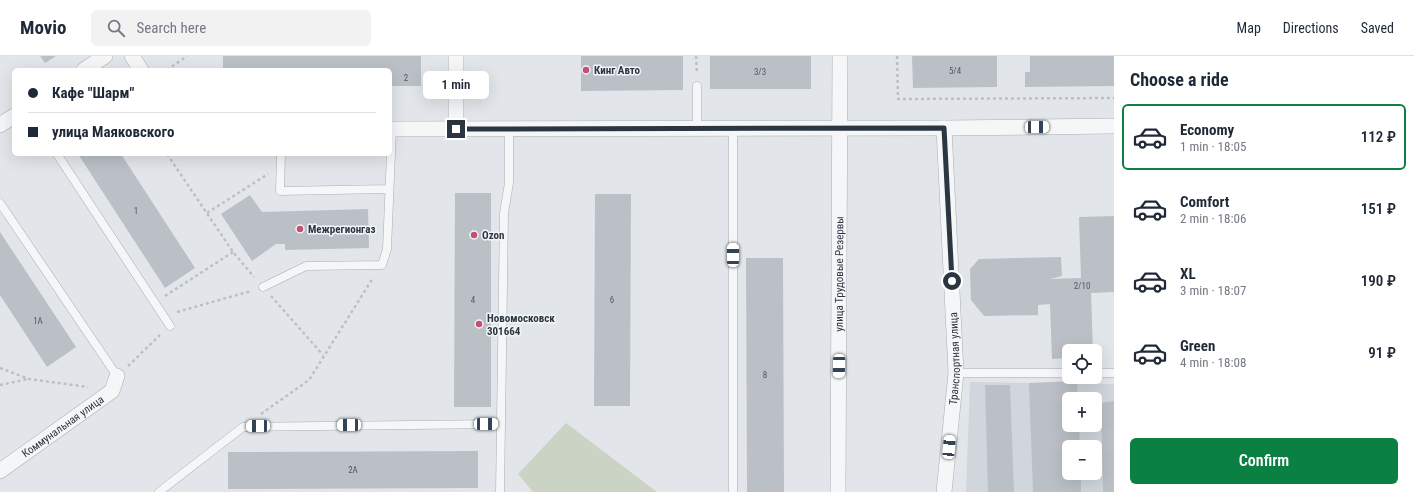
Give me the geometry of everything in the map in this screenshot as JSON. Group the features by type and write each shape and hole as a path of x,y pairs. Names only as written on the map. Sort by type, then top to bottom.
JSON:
{"street":[{"path":"87,68 105,56"},
{"path":"132,56 140,68"},
{"path":"456,56 456,129"},
{"name":"улица Трудовые Резервы","path":"838,492 841,128 840,56"},
{"path":"0,125 12,117"},
{"path":"392,129 733,129 1114,126"},
{"name":"Транспортная улица","path":"944,128 956,373 944,492"},
{"name":"Коммунальная улица","path":"2,466 112,390 117,376"}],"lane":[{"path":"697,86 697,129"},
{"path":"500,492 504,213 509,182 509,129"},
{"path":"733,129 733,492"},
{"path":"58,156 170,326"},
{"path":"281,156 280,191 389,189"},
{"path":"263,287 306,266 382,265 387,249 390,156"},
{"path":"0,203 117,376"},
{"path":"956,373 1062,373"},
{"path":"1102,373 1114,373"},
{"path":"159,492 243,427 501,424"}],"path":[{"path":"170,68 187,56"},
{"path":"696,56 697,86"},
{"path":"897,56 898,99 1114,98"},
{"path":"168,156 233,252 323,355"},
{"path":"207,213 280,166"},
{"path":"154,303 233,252"},
{"path":"243,427 309,380 323,355 382,265"},
{"path":"163,316 263,287"},
{"path":"117,376 170,326"},
{"path":"0,368 29,379 112,390"},
{"path":"0,385 29,379"}],"shaded area":[{"path":"970,382 1114,384 1114,492 966,492"}],"green space":[{"path":"566,423 657,492 533,492 518,474"}],"building":[{"path":"40,56 56,56 45,63"},
{"path":"223,56 421,56 421,86 392,86 392,68 223,68"},
{"path":"581,56 683,56 683,90 581,91"},
{"path":"710,56 811,56 811,89 710,89"},
{"path":"912,56 997,56 997,87 913,88"},
{"path":"1030,56 1114,56 1114,86 1025,87 1025,72 1030,72"},
{"path":"79,156 122,156 195,268 165,288"},
{"path":"455,193 491,193 491,407 454,407"},
{"path":"595,194 631,194 630,406 594,406"},
{"name":"Межрегионгаз","path":"250,195 262,212 368,209 369,248 285,250 285,244 276,244 252,261 221,214"},
{"path":"1114,216 1114,292 1091,293 1093,344 1062,344 1062,358 1052,359 1050,304 1038,305 1038,315 984,316 971,300 970,269 979,259 1061,257 1062,276 1050,279 1081,278 1079,217"},
{"path":"0,232 76,347 47,367 0,295"},
{"path":"746,258 783,258 784,492 747,492"},
{"path":"1062,382 1062,384 1077,384 1078,392 1062,392 1062,432 1079,432 1080,440 1062,440 1062,480 1081,480 1081,492 1033,492 1029,383"},
{"path":"985,385 1010,385 1014,492 988,492"},
{"path":"1114,401 1114,492 1103,492 1102,403"},
{"path":"478,451 478,488 228,489 228,452"}],"place":[{"name":"Кинг Авто","path":"586,70"},
{"name":"Межрегионгаз","path":"300,229"},
{"name":"Ozon","path":"474,235"},
{"name":"Новомосковск 301664","path":"479,324"}],"route":[{"path":"456,129 944,128 952,281"}]}
